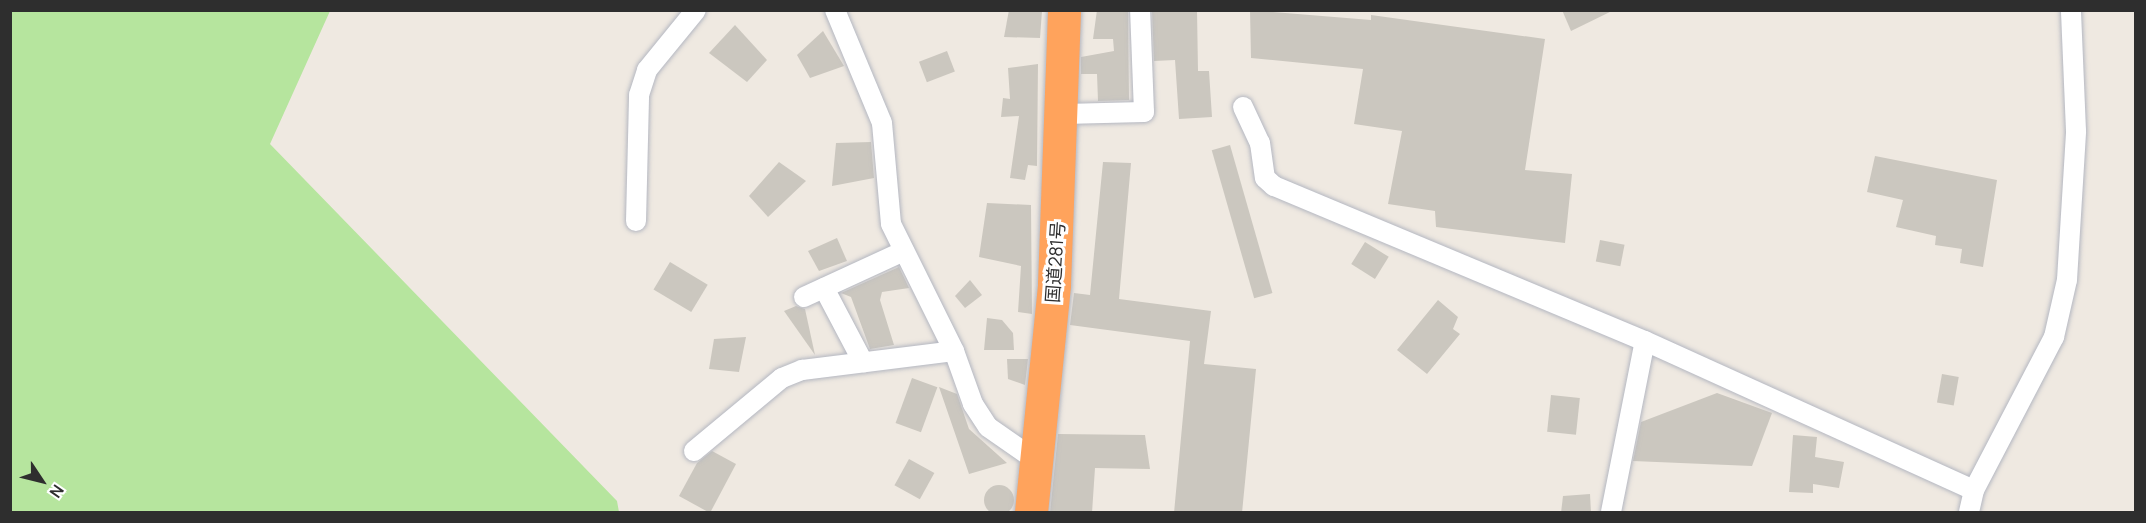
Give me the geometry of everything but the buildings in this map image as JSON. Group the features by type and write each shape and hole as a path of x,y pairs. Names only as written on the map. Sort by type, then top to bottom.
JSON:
{"highway":[{"name":"国道281号","path":"1031,513 1064,114 1064,10"}],"street":[{"path":"636,221 639,94 647,70 696,10"},
{"path":"835,10 882,123 886,208 904,251 954,351 988,427 1036,461"},
{"path":"1064,114 1144,112 1140,10"},
{"path":"1969,513 1974,490 2054,337 2067,280 2076,131 2071,10"},
{"path":"1243,107 1260,144 1265,178 1274,186 1645,341 1974,490"},
{"path":"804,297 904,251"},
{"path":"824,288 863,362"},
{"path":"1611,513 1645,341"},
{"path":"694,451 782,378 863,362 954,351"}],"green space":[{"path":"10,11 330,11 270,144 617,501 619,512 11,512"}]}
